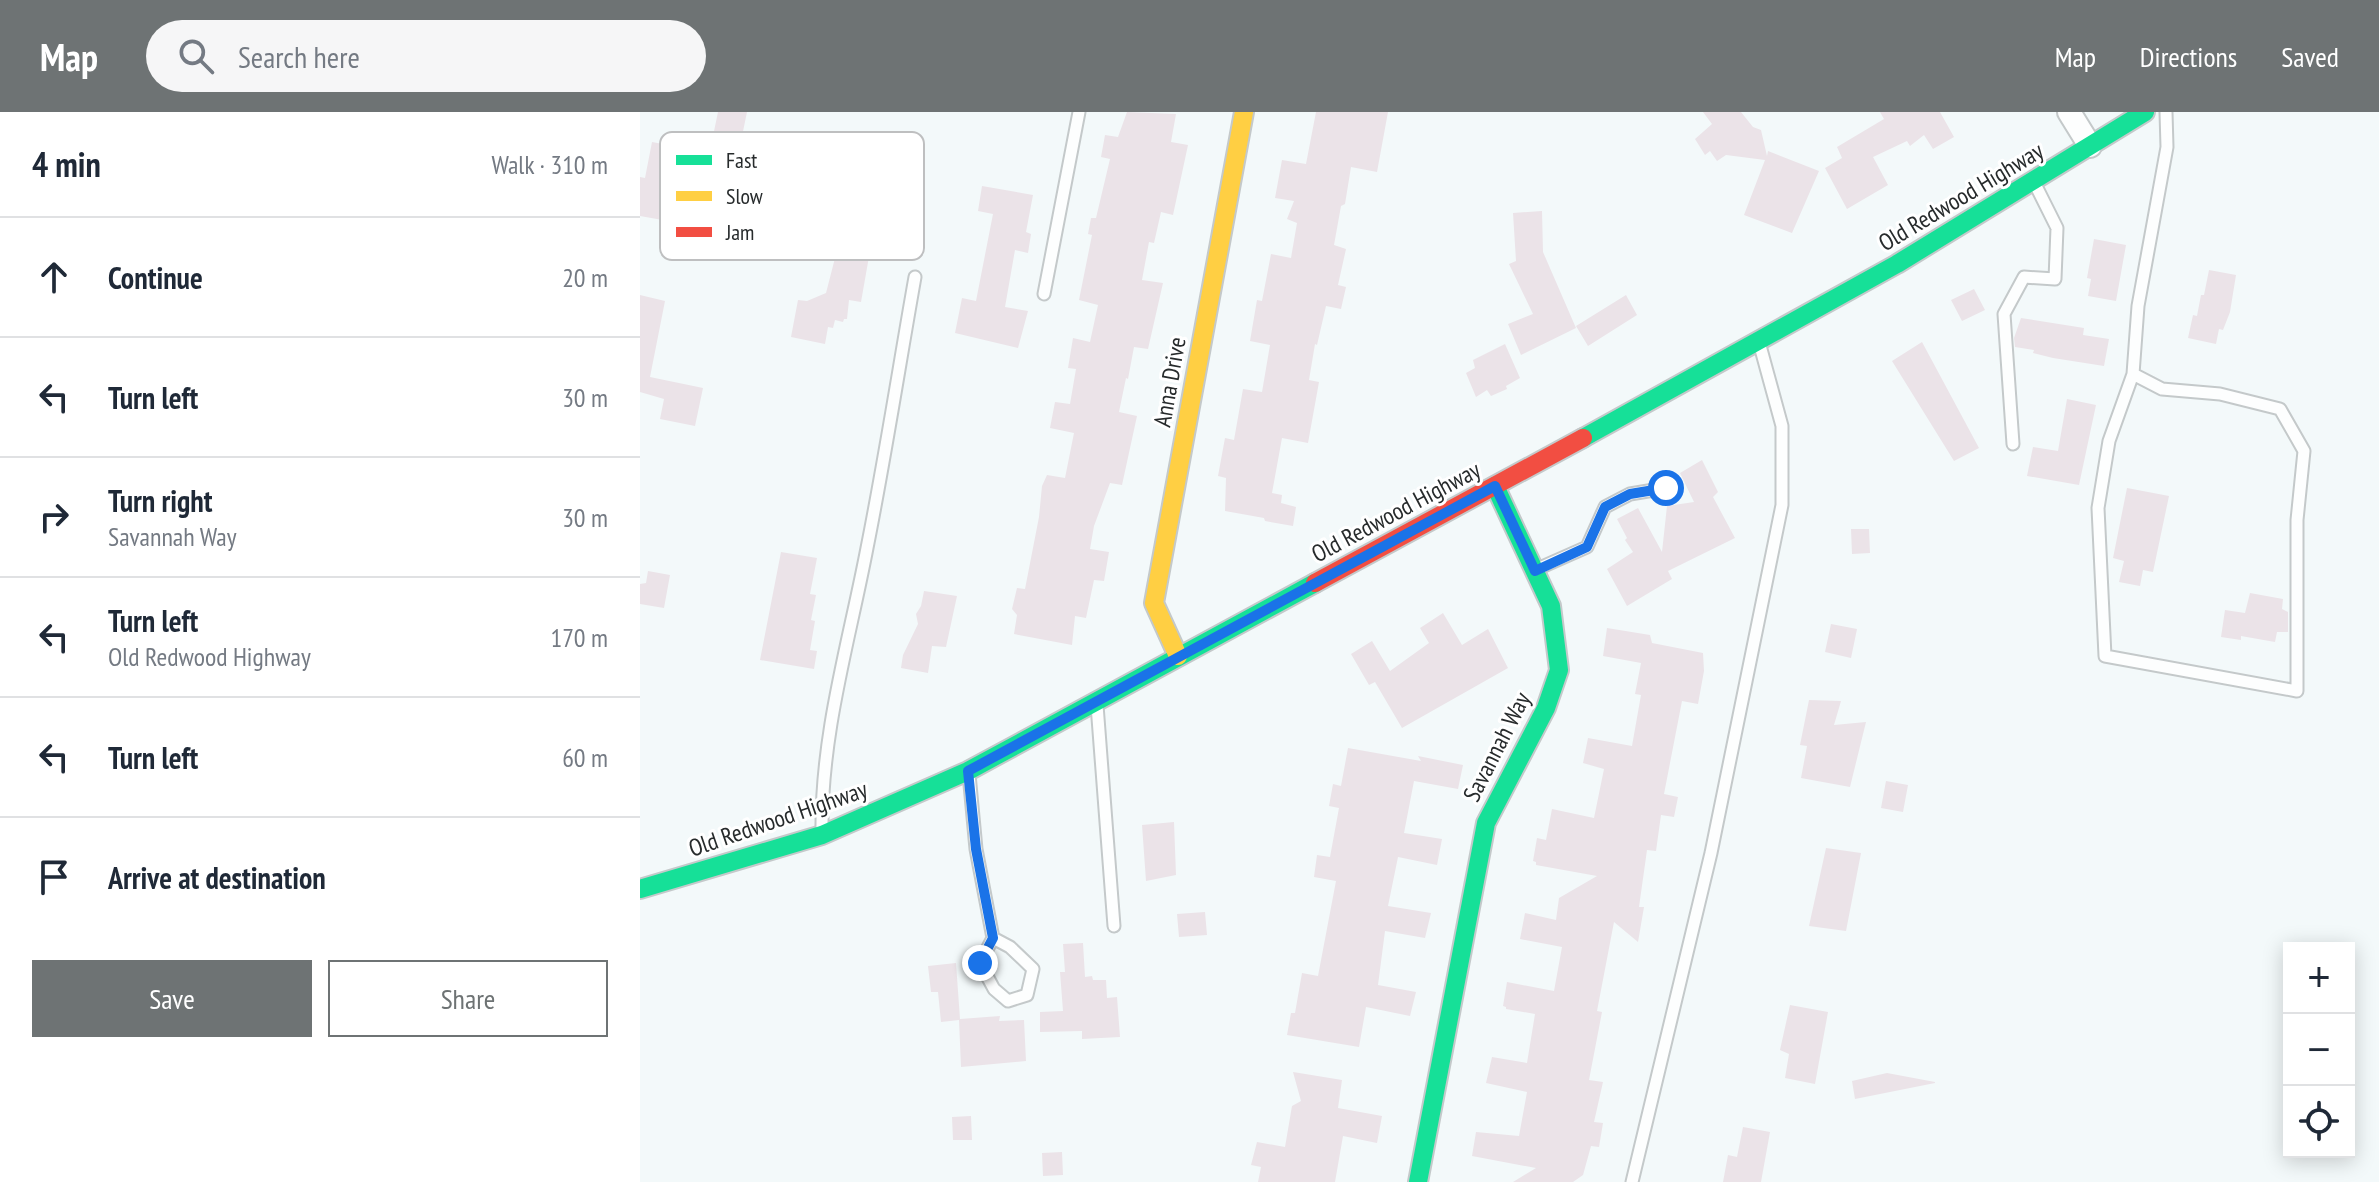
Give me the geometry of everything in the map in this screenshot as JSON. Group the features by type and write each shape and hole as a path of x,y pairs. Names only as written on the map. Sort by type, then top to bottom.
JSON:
{"main road":[{"name":"Anna Drive","path":"1178,656 1154,603 1244,112"},
{"name":"Old Redwood Highway","path":"640,889 822,835 968,771 1897,264 2145,112"},
{"name":"Savannah Way","path":"1418,1182 1486,823 1546,708 1559,670 1551,606 1495,486"}],"street":[{"path":"2069,112 2090,146"}],"lane":[{"path":"1044,294 1079,112"},
{"path":"2133,374 2162,389 2220,394 2280,409 2304,451 2297,520 2297,691 2105,656 2098,508 2109,441 2133,374 2138,306 2167,147 2166,112"},
{"path":"2013,444 2004,314 2024,277 2055,279 2057,228 2034,182"},
{"path":"822,835 821,787 840,669 867,549 915,277"},
{"path":"1632,1182 1711,853 1782,505 1782,426 1758,340"},
{"path":"1535,571 1587,547 1605,507 1630,494 1666,488"},
{"path":"1097,701 1114,926"},
{"path":"968,771 976,849 993,938 980,963 994,989 1008,1001 1027,995 1033,969 1010,947 993,938"}],"building":[{"path":"718,112 747,112 743,132 714,132"},
{"path":"1127,112 1176,114 1171,142 1188,145 1173,215 1161,212 1154,243 1149,242 1142,280 1163,283 1148,349 1134,347 1119,412 1137,416 1122,485 1110,483 1094,526 1090,549 1109,552 1104,581 1094,580 1086,618 1075,616 1072,645 1014,634 1017,615 1012,609 1017,588 1025,589 1042,486 1047,475 1065,478 1074,433 1050,428 1055,402 1070,404 1076,369 1068,368 1073,338 1090,342 1098,305 1079,300 1092,235 1088,234 1091,218 1096,218 1110,159 1101,157 1105,135 1118,137"},
{"path":"1316,112 1388,112 1377,172 1351,167 1345,204 1341,206 1334,245 1346,249 1338,285 1346,287 1341,309 1326,306 1315,344 1309,380 1319,382 1308,443 1282,438 1272,493 1282,495 1281,503 1296,507 1293,526 1225,511 1226,478 1218,476 1225,438 1234,440 1243,389 1262,392 1270,345 1250,341 1257,300 1262,301 1271,254 1291,258 1297,223 1287,219 1294,201 1275,198 1282,160 1306,164"},
{"path":"1703,112 1741,112 1753,127 1761,130 1767,156 1768,151 1819,171 1792,233 1744,215 1765,160 1726,155 1717,161 1710,151 1705,155 1695,139 1712,124"},
{"path":"1880,112 1940,112 1954,137 1933,149 1924,135 1910,146 1907,141 1873,157 1888,185 1847,209 1825,168 1842,158 1837,147 1884,119"},
{"path":"652,142 660,144 660,220 640,216 640,177 645,178"},
{"path":"982,186 1033,195 1026,232 1031,234 1028,253 1015,250 1005,307 1028,311 1018,348 955,333 962,298 976,301 993,214 978,211"},
{"path":"1542,211 1543,252 1576,328 1521,355 1508,324 1533,314 1509,264 1516,261 1513,213"},
{"path":"2094,239 2126,245 2116,301 2088,296 2091,279 2087,278"},
{"path":"834,260 868,260 861,302 849,300 847,319 843,322 835,320 833,328 828,327 825,344 791,337 798,300 807,301 826,293"},
{"path":"2209,270 2236,275 2230,312 2223,330 2219,329 2216,344 2188,338 2193,315 2197,316 2201,295 2204,295"},
{"path":"1974,289 1985,310 1962,321 1951,300"},
{"path":"640,295 665,301 650,377 703,388 695,426 660,419 664,399 640,392"},
{"path":"1626,295 1637,315 1588,346 1576,326"},
{"path":"2021,318 2084,328 2083,335 2109,339 2104,366 2053,358 2033,353 2034,350 2015,347 2014,338"},
{"path":"1922,342 1979,448 1954,461 1892,361"},
{"path":"1505,344 1520,378 1506,386 1507,389 1491,396 1487,390 1476,397 1466,373 1475,368 1473,360"},
{"path":"2067,399 2096,405 2079,485 2027,476 2033,447 2058,451"},
{"path":"1702,460 1718,492 1713,497 1735,538 1668,571 1672,579 1627,606 1607,569 1633,552 1617,519 1638,508 1662,552 1667,506 1694,502 1680,473"},
{"path":"2127,488 2169,496 2153,572 2143,570 2140,586 2119,582 2124,561 2113,558"},
{"path":"1851,529 1869,529 1870,553 1852,554"},
{"path":"781,552 817,558 810,594 816,595 810,650 817,651 814,669 760,660"},
{"path":"648,571 670,575 664,608 640,604 640,584 646,583"},
{"path":"924,591 957,596 946,647 932,646 928,673 901,668 903,655 918,624 916,614"},
{"path":"2250,593 2283,599 2282,609 2288,612 2288,632 2277,632 2275,642 2241,636 2241,640 2221,637 2225,610 2245,613"},
{"path":"1443,613 1462,645 1488,629 1508,668 1402,728 1375,682 1369,685 1351,654 1372,641 1390,671 1429,643 1420,628"},
{"path":"1831,624 1857,629 1851,658 1825,652"},
{"path":"1607,628 1650,635 1652,643 1703,653 1704,671 1698,704 1682,701 1664,794 1678,797 1674,817 1661,815 1656,851 1647,850 1639,907 1644,907 1638,942 1614,922 1597,1011 1602,1012 1589,1080 1603,1082 1594,1122 1603,1123 1599,1147 1591,1146 1583,1175 1573,1182 1513,1182 1536,1168 1472,1156 1476,1132 1519,1136 1527,1092 1486,1083 1492,1057 1527,1063 1535,1014 1503,1006 1507,982 1554,991 1562,947 1520,939 1525,913 1556,920 1559,898 1597,876 1536,865 1533,861 1537,838 1546,840 1552,809 1594,818 1604,769 1583,763 1588,738 1632,746 1641,695 1635,694 1641,663 1603,656"},
{"path":"1809,700 1841,701 1834,725 1866,722 1850,787 1801,778 1807,746 1800,745"},
{"path":"1348,748 1463,765 1458,789 1414,781 1404,833 1442,839 1437,865 1398,857 1388,906 1431,913 1425,938 1385,931 1378,985 1416,992 1410,1016 1366,1007 1359,1047 1287,1035 1291,1013 1295,1013 1302,973 1318,976 1336,881 1314,877 1317,855 1330,857 1339,808 1329,806 1333,784 1341,786"},
{"path":"1886,781 1908,785 1903,812 1881,808"},
{"path":"1174,822 1176,875 1146,881 1142,825"},
{"path":"1826,848 1861,853 1846,931 1809,926"},
{"path":"1205,912 1207,935 1179,937 1177,914"},
{"path":"1083,943 1085,977 1106,980 1107,998 1117,997 1120,1037 1082,1039 1082,1031 1040,1032 1040,1012 1063,1011 1060,972 1065,972 1063,944"},
{"path":"956,963 960,1019 1000,1016 999,1021 1024,1020 1026,1061 961,1067 959,1020 941,1022 938,992 931,992 928,966"},
{"path":"1790,1005 1828,1012 1815,1084 1785,1078 1789,1054 1780,1050"},
{"path":"1293,1072 1342,1080 1338,1108 1382,1116 1377,1143 1343,1136 1335,1182 1258,1182 1261,1167 1251,1165 1257,1142 1285,1147 1292,1106 1301,1101"},
{"path":"1887,1073 1935,1083 1855,1099 1852,1081"},
{"path":"971,1116 972,1140 953,1140 952,1117"},
{"path":"1743,1127 1770,1132 1761,1182 1723,1182 1728,1155 1737,1157"},
{"path":"1062,1152 1063,1175 1043,1176 1042,1153"}],"traffic: fast":[{"path":"1583,438 1897,264 2145,112"},
{"path":"1418,1182 1486,823 1546,708 1559,670 1551,606 1495,486"},
{"path":"640,889 822,835 968,771 1315,583"}],"traffic: slow":[{"path":"1178,656 1154,603 1244,112"}],"traffic: jam":[{"path":"1315,583 1583,438"}],"route":[{"path":"980,963 993,938 976,849 968,771 1495,486 1535,571 1587,547 1605,507 1630,494 1666,488"}]}
